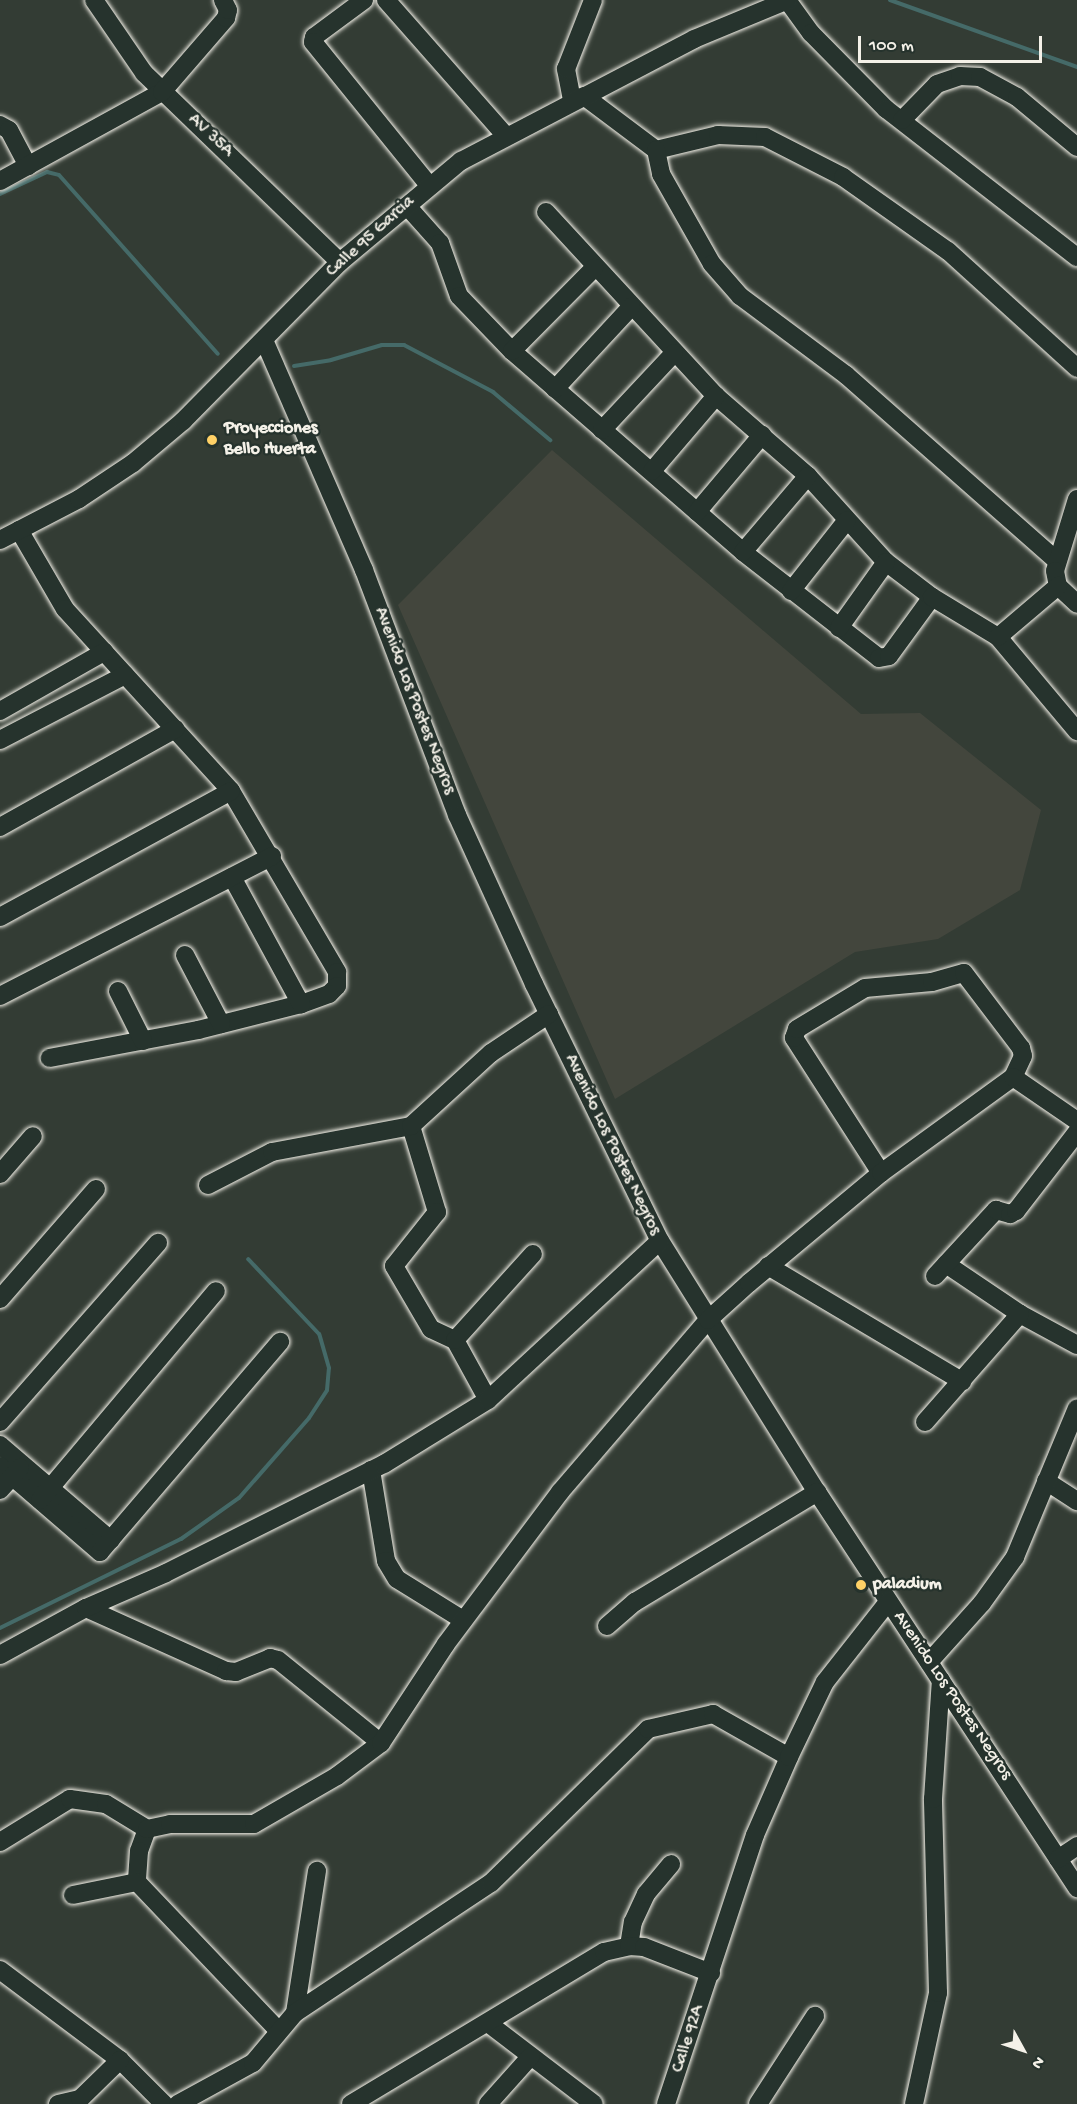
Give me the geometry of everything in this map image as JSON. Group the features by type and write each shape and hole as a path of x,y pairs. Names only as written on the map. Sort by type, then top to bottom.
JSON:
{"street":[{"name":"AV 35A","path":"94,0 133,59 162,92 340,262"},
{"path":"0,181 162,92 226,18 228,9 224,0"},
{"path":"364,0 314,37 313,42 429,185"},
{"path":"386,0 505,135"},
{"path":"593,0 566,69 578,98 656,150 661,174 712,264 740,296 846,375 1057,561"},
{"path":"788,0 811,33 902,120 1077,257"},
{"name":"Calle 95 Garcia","path":"0,540 76,500 133,463 183,422 340,262 429,185 505,135 694,39 788,0"},
{"path":"902,120 937,84 960,75 980,77 1017,97 1077,147"},
{"path":"0,125 9,130 28,166"},
{"path":"656,150 718,135 765,137 843,177 948,251 1077,368"},
{"path":"407,206 440,243 459,296 512,351 743,552 839,628 884,659 932,597"},
{"path":"546,212 594,268 716,396 808,476 886,562 932,597 999,637 1077,731"},
{"path":"512,351 594,268"},
{"path":"555,390 631,307"},
{"name":"Avenido Los Postes Negros","path":"264,340 364,570 457,815 549,1014 660,1241 817,1492 1077,1888"},
{"path":"602,430 674,353"},
{"path":"652,471 716,396"},
{"path":"698,512 762,435"},
{"path":"743,552 808,476"},
{"path":"1077,499 1074,518 1057,561 1058,586 1077,604"},
{"path":"791,591 847,520"},
{"path":"19,530 54,593 104,652 231,791 272,856 337,972 337,986 329,994 301,1004 143,1041 50,1058"},
{"path":"839,628 886,562"},
{"path":"999,637 1058,586"},
{"path":"0,711 104,652"},
{"path":"0,740 125,675"},
{"path":"0,827 175,729"},
{"path":"0,917 231,791"},
{"path":"0,996 272,856"},
{"path":"232,877 301,1004"},
{"path":"186,955 221,1024"},
{"path":"0,1842 70,1799 106,1804 147,1829 170,1824 262,1822 337,1776 381,1743 463,1620 560,1492 708,1320 768,1266 881,1173 1013,1077 1023,1056 1021,1048 964,973 932,982 865,988 796,1029 794,1038 881,1173"},
{"path":"117,991 143,1041"},
{"path":"208,1185 272,1152 411,1126 491,1053 549,1014"},
{"path":"1013,1077 1076,1121 1016,1211 1010,1214 996,1210 940,1270 1077,1345"},
{"path":"411,1126 437,1212 394,1266 431,1329 455,1340 488,1400"},
{"path":"0,1174 33,1136"},
{"path":"0,1299 96,1189"},
{"path":"0,1655 86,1608 166,1573 371,1470 488,1400 660,1241"},
{"path":"0,1422 158,1243"},
{"path":"455,1340 533,1254"},
{"path":"768,1266 962,1381"},
{"path":"45,1494 216,1291"},
{"path":"925,1422 1020,1314"},
{"path":"0,1445 12,1469 106,1546 280,1342"},
{"path":"929,1662 982,1603 1015,1557 1077,1408"},
{"path":"0,1490 12,1469"},
{"path":"371,1470 382,1544 391,1570 397,1579 463,1620"},
{"path":"1047,1481 1077,1501"},
{"path":"607,1626 634,1602 817,1492"},
{"name":"Calle 92A","path":"666,2104 755,1835 789,1757 825,1682 888,1602"},
{"path":"86,1608 226,1671 237,1672 270,1658 278,1660 381,1743"},
{"path":"914,2104 938,1993 933,1799 941,1680"},
{"path":"178,2104 253,2063 278,2030 295,2013 491,1882 648,1729 713,1714 789,1757"},
{"path":"147,1829 139,1851 137,1882 278,2030"},
{"path":"1058,1859 1077,1846"},
{"path":"629,1946 633,1922 646,1894 671,1864"},
{"path":"295,2013 317,1872"},
{"path":"73,1895 137,1882"},
{"path":"351,2104 604,1952 629,1946 644,1947 711,1973"},
{"path":"0,1970 120,2060 164,2104"},
{"path":"758,2104 815,2016"},
{"path":"488,2023 594,2104"},
{"path":"488,2104 531,2056"},
{"path":"58,2104 80,2099 120,2060"}],"shaded area":[{"path":"552,450 861,714 920,713 1041,810 1020,890 938,939 855,952 615,1099 398,605"}],"waterway":[{"path":"890,0 1077,67"},
{"path":"0,194 47,172 59,175 218,354"},
{"path":"294,366 331,360 382,345 404,345 493,392 550,440"},
{"path":"0,1628 181,1539 239,1498 309,1418 327,1390 329,1368 319,1334 248,1259"}],"place":[{"name":"Proyecciones Bello Huerta","path":"212,440"},
{"name":"paladium","path":"861,1585"}]}
